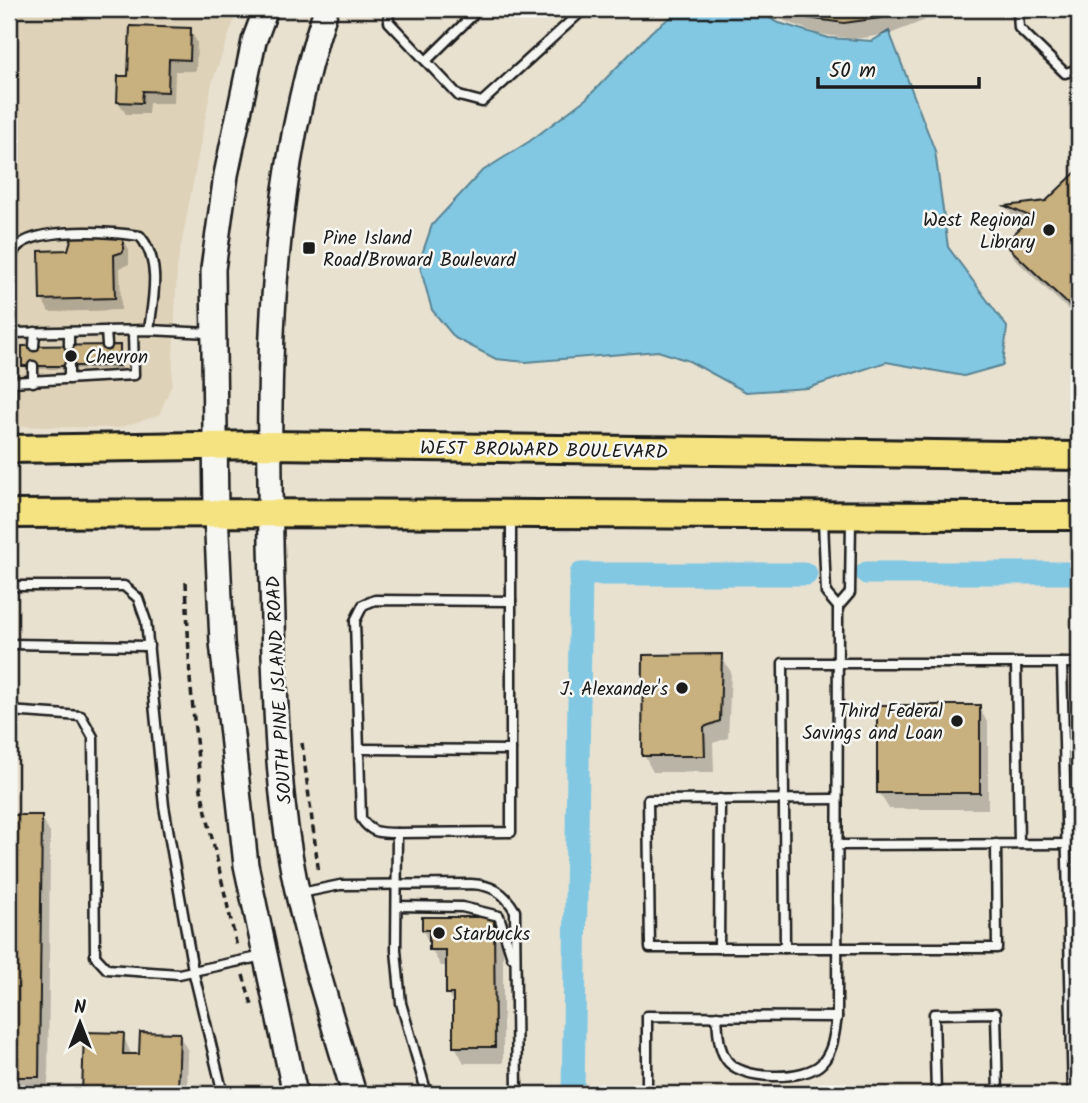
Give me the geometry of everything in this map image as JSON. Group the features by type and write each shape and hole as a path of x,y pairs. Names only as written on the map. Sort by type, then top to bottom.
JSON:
{"main road":[{"path":"266,9 254,41 226,175 213,269 214,446 222,642 244,852 295,1094"},
{"name":"SOUTH PINE ISLAND ROAD","path":"326,9 313,49 286,180 273,271 270,512 280,782 298,894 354,1094"},
{"name":"WEST BROWARD BOULEVARD","path":"9,449 270,445 1079,456"},
{"path":"9,514 270,512 511,516 1079,516"}],"lane":[{"path":"388,9 389,22 459,96 482,102 584,9"},
{"path":"426,61 479,9"},
{"path":"1023,9 1018,14 1019,28 1065,74 1079,69"},
{"path":"9,263 16,248 33,237 70,233 140,236 148,246 155,276 149,330"},
{"path":"9,306 12,333 9,449"},
{"path":"12,333 149,330 213,333"},
{"path":"106,331 107,345"},
{"path":"12,382 134,375 133,331"},
{"path":"34,345 35,332"},
{"path":"69,332 69,345"},
{"path":"33,366 33,382"},
{"path":"69,366 69,379"},
{"path":"107,366 108,377"},
{"path":"511,516 511,601 511,832 377,833 366,827 361,818 356,613 363,605 375,600 511,601"},
{"path":"717,1016 720,1044 725,1059 732,1067 762,1076 795,1074 821,1065 832,1048 837,1017 838,607 826,593 823,516"},
{"path":"838,607 850,593 850,516"},
{"path":"9,586 124,586 138,598 146,621 164,806 193,970 223,1094"},
{"path":"9,644 149,646"},
{"path":"785,948 783,663 1079,663"},
{"path":"1016,663 1019,844"},
{"path":"1062,663 1075,991 1076,1061 1073,1094"},
{"path":"9,710 81,716 93,737 95,956 107,969 179,974 266,955"},
{"path":"359,749 511,750"},
{"path":"719,948 720,799"},
{"path":"837,799 648,800 650,948 997,948 996,844"},
{"path":"397,833 396,950 401,1003 427,1094"},
{"path":"837,845 1079,844"},
{"path":"298,894 321,888 486,885 506,896 515,911 517,1094"},
{"path":"397,906 462,907 499,916 515,970"},
{"path":"936,1094 934,1014 996,1013 998,1094"},
{"path":"647,1094 647,1016 837,1017"}],"path":[{"path":"302,741 321,888"}],"shaded area":[{"path":"9,9 238,9 212,83 177,267 172,384 159,415 118,428 9,426"}],"water":[{"path":"682,9 756,9 776,22 829,38 872,41 889,31 935,151 948,247 1007,327 1003,365 964,376 886,362 808,388 746,392 689,361 658,351 526,362 496,359 455,338 432,310 419,263 432,225 481,172 530,141 587,98 652,31"}],"building":[{"path":"784,9 905,9 880,18 844,23 808,18"},
{"path":"130,26 191,28 190,60 169,59 168,92 143,91 142,103 117,102 118,76 128,76"},
{"name":"West Regional Library","path":"1079,169 1079,308 1076,312 1004,243 1032,217 1005,206 1046,201"},
{"path":"123,235 123,252 114,255 115,298 40,300 39,251 68,250 72,236"},
{"name":"Chevron","path":"120,345 120,366 22,366 22,346"},
{"name":"J. Alexander's","path":"722,654 720,721 704,727 705,756 642,756 643,655"},
{"path":"877,705 980,705 980,793 877,793"},
{"path":"9,815 42,815 39,1077 9,1077"},
{"path":"422,917 494,917 495,1047 453,1047 453,994 446,994 446,950 429,950 429,930 422,930"},
{"path":"84,1032 124,1033 123,1054 139,1054 140,1032 180,1033 178,1094 82,1094"}],"waterway":[{"path":"867,573 1079,573"},
{"path":"573,1094 581,574 806,574"}],"place":[{"name":"West Regional Library","path":"1049,230"},
{"name":"Pine Island Road/Broward Boulevard","path":"309,248"},
{"name":"Chevron","path":"71,356"},
{"name":"J. Alexander's","path":"682,688"},
{"name":"Third Federal Savings and Loan","path":"957,721"},
{"name":"Starbucks","path":"439,933"}]}
